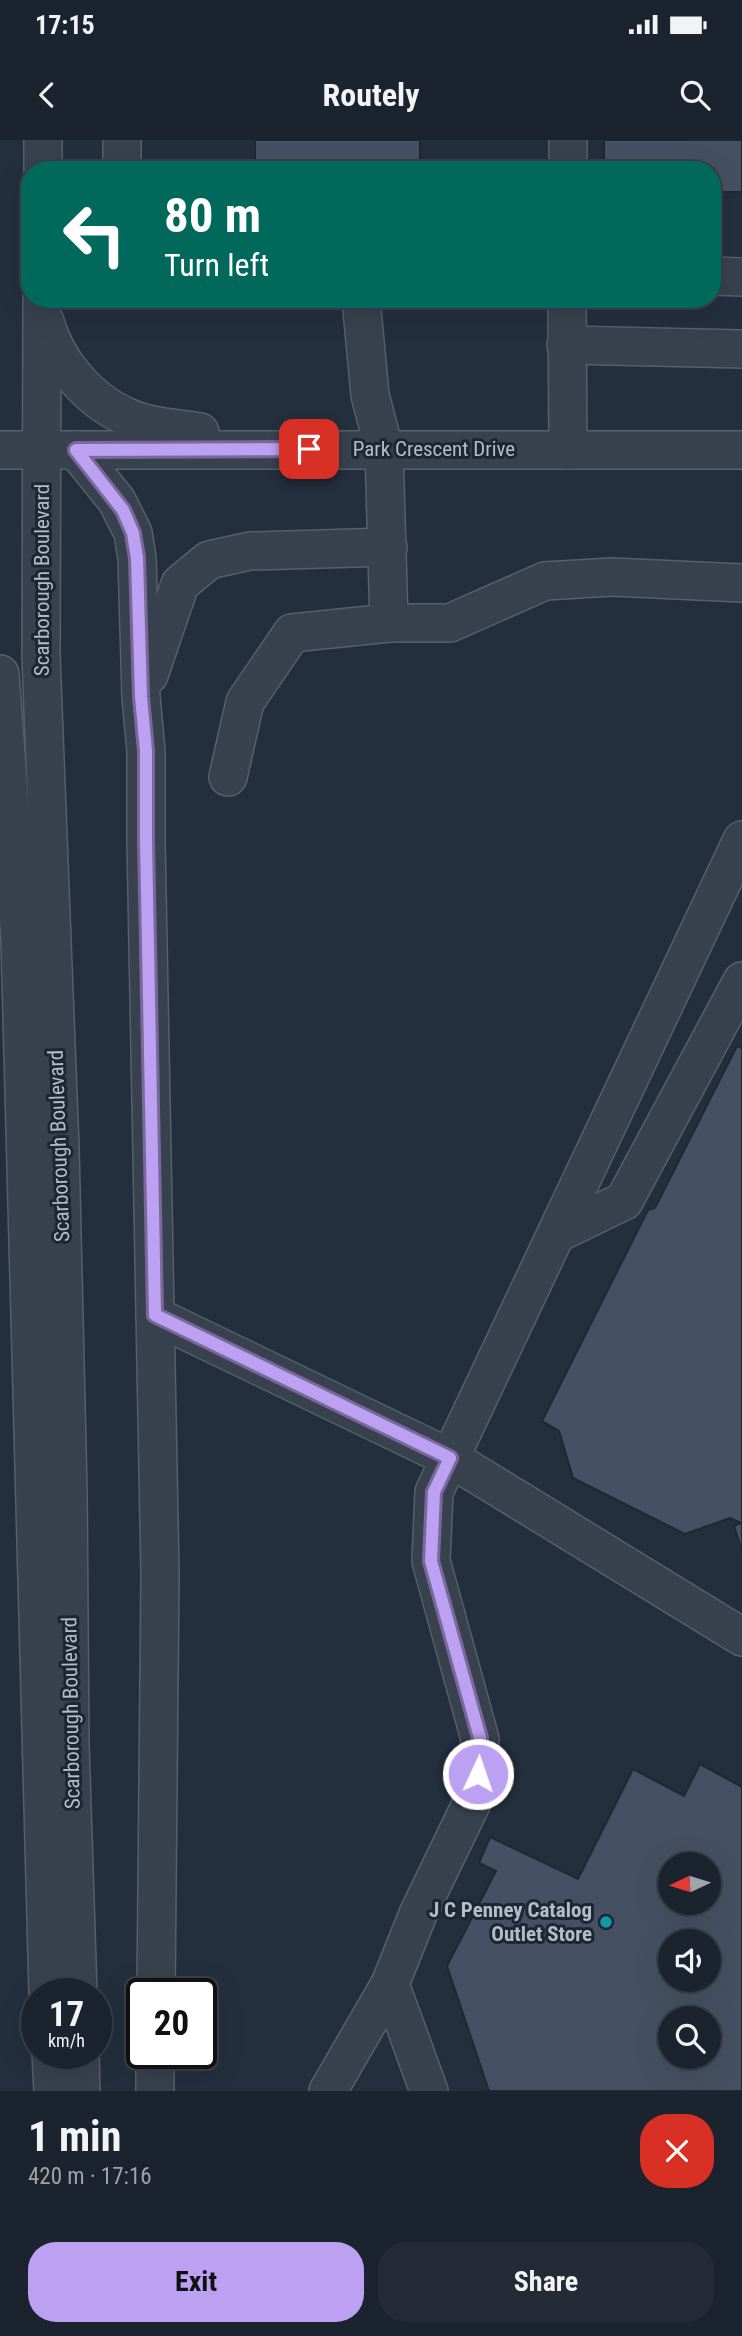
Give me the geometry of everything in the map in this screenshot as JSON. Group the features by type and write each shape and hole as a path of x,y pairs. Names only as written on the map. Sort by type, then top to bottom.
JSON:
{"street":[{"path":"43,140 43,161"},
{"path":"122,140 122,161"},
{"path":"568,140 568,161"},
{"path":"721,276 742,277"},
{"name":"Scarborough Boulevard","path":"42,308 58,450 41,656 60,1148 68,1490 70,1745 78,1978"},
{"path":"43,308 51,340 70,370 93,395 126,417 152,424 309,449"},
{"path":"362,308 370,395 384,449 390,624"},
{"path":"567,308 568,450"},
{"path":"566,345 742,349"},
{"name":"Park Crescent Drive","path":"0,450 742,450"},
{"path":"58,450 117,500 133,533 137,558 141,697 146,751 160,1574 156,1978"},
{"path":"141,697 180,584 209,560 250,551 388,547"},
{"path":"228,777 245,702 292,633 390,624 450,623 545,581 612,577 742,583"},
{"name":"Scarborough Boulevard","path":"0,674 20,940 48,1978"},
{"path":"328,2091 390,1984 418,1914 477,1792 480,1738 431,1561 434,1492 742,840"},
{"path":"556,1234 624,1201 742,981"},
{"path":"155,1315 450,1458 742,1637"},
{"path":"390,1984 424,2087"},
{"path":"52,2069 53,2091"},
{"path":"80,2069 81,2091"},
{"path":"155,2069 155,2091"}],"building":[{"path":"255,140 420,140 420,161 255,161"},
{"path":"604,140 742,140 742,192 721,192 721,161 604,161"},
{"path":"737,1046 742,1048 742,1551 734,1526 741,1523 730,1518 685,1534 573,1478 559,1431 542,1421 648,1210 655,1208"},
{"name":"J C Penney Catalog Outlet Store","path":"700,1764 742,1787 742,2091 489,2091 447,1966 496,1871 479,1863 490,1837 578,1879 633,1769 684,1796"}],"place":[{"name":"J C Penney Catalog Outlet Store","path":"606,1922"}],"route":[{"path":"309,449 76,450 123,510 133,533 137,558 141,697 146,751 155,1315 450,1458 434,1492 431,1561 480,1738 478,1774"}]}
